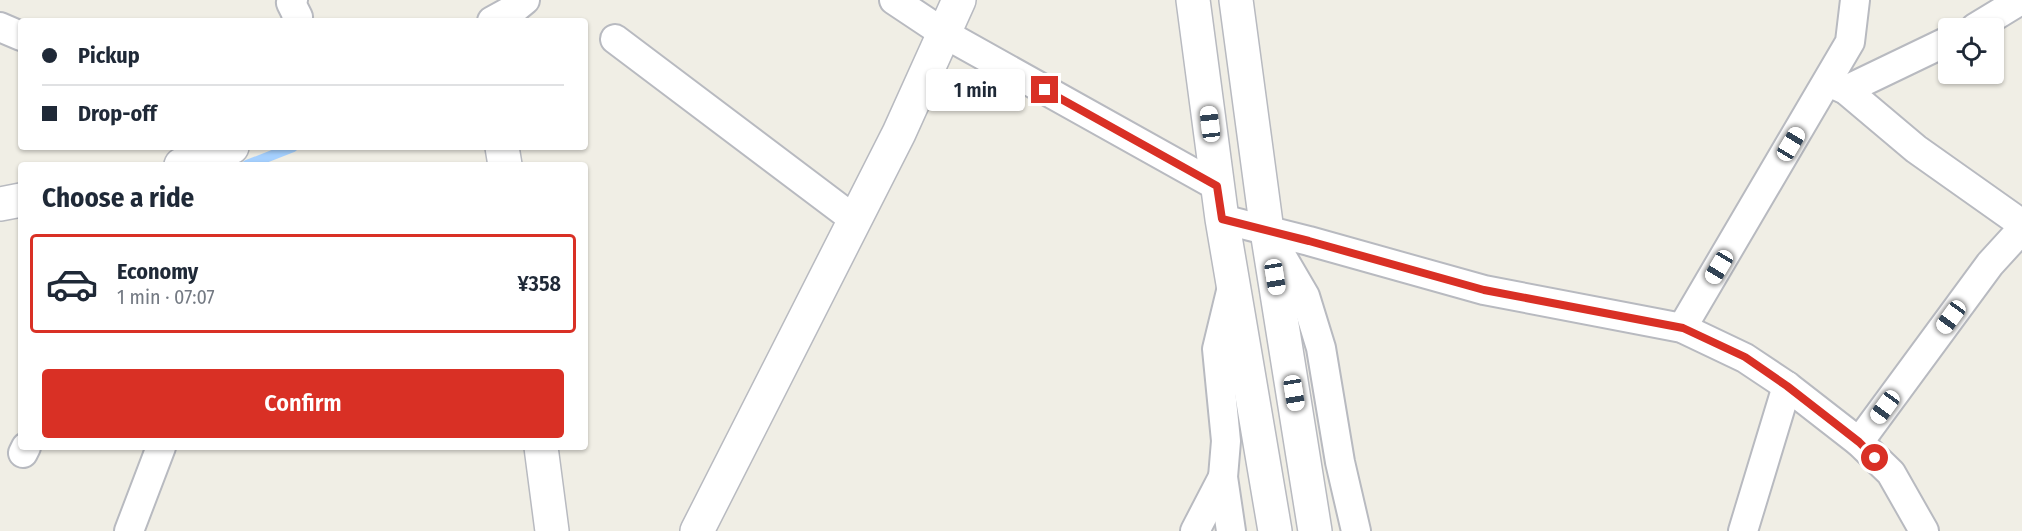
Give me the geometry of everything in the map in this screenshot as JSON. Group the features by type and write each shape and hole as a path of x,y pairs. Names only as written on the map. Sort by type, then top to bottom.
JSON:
{"street":[{"path":"894,0 945,34 1217,186"},
{"path":"697,531 899,133 959,0"},
{"path":"1193,0 1222,219 1275,531"},
{"path":"1236,0 1267,231 1315,531"},
{"path":"1683,328 1837,86 1850,42 1855,0"},
{"path":"1991,18 2020,0"},
{"path":"0,27 18,35"},
{"path":"615,39 855,220"},
{"path":"1837,86 1938,45"},
{"path":"1837,86 1916,149 2022,224"},
{"path":"190,162 224,150"},
{"path":"0,204 18,201"},
{"path":"1222,219 1484,290 1683,328 1745,357 1787,386 1859,442 1891,473 1924,531"},
{"path":"1859,442 1990,264 2022,230"},
{"path":"1267,231 1305,296 1321,348 1340,462 1356,531"},
{"path":"1231,531 1223,477 1226,441 1216,350 1233,285"},
{"path":"1743,531 1787,386"},
{"path":"129,531 160,450"},
{"path":"541,450 552,531"},
{"path":"1195,531 1223,477"}],"waterway":[{"path":"255,162 285,150"}],"route":[{"path":"1045,90 1217,186 1222,219 1484,290 1683,328 1745,357 1787,386 1859,442 1875,458"}]}
